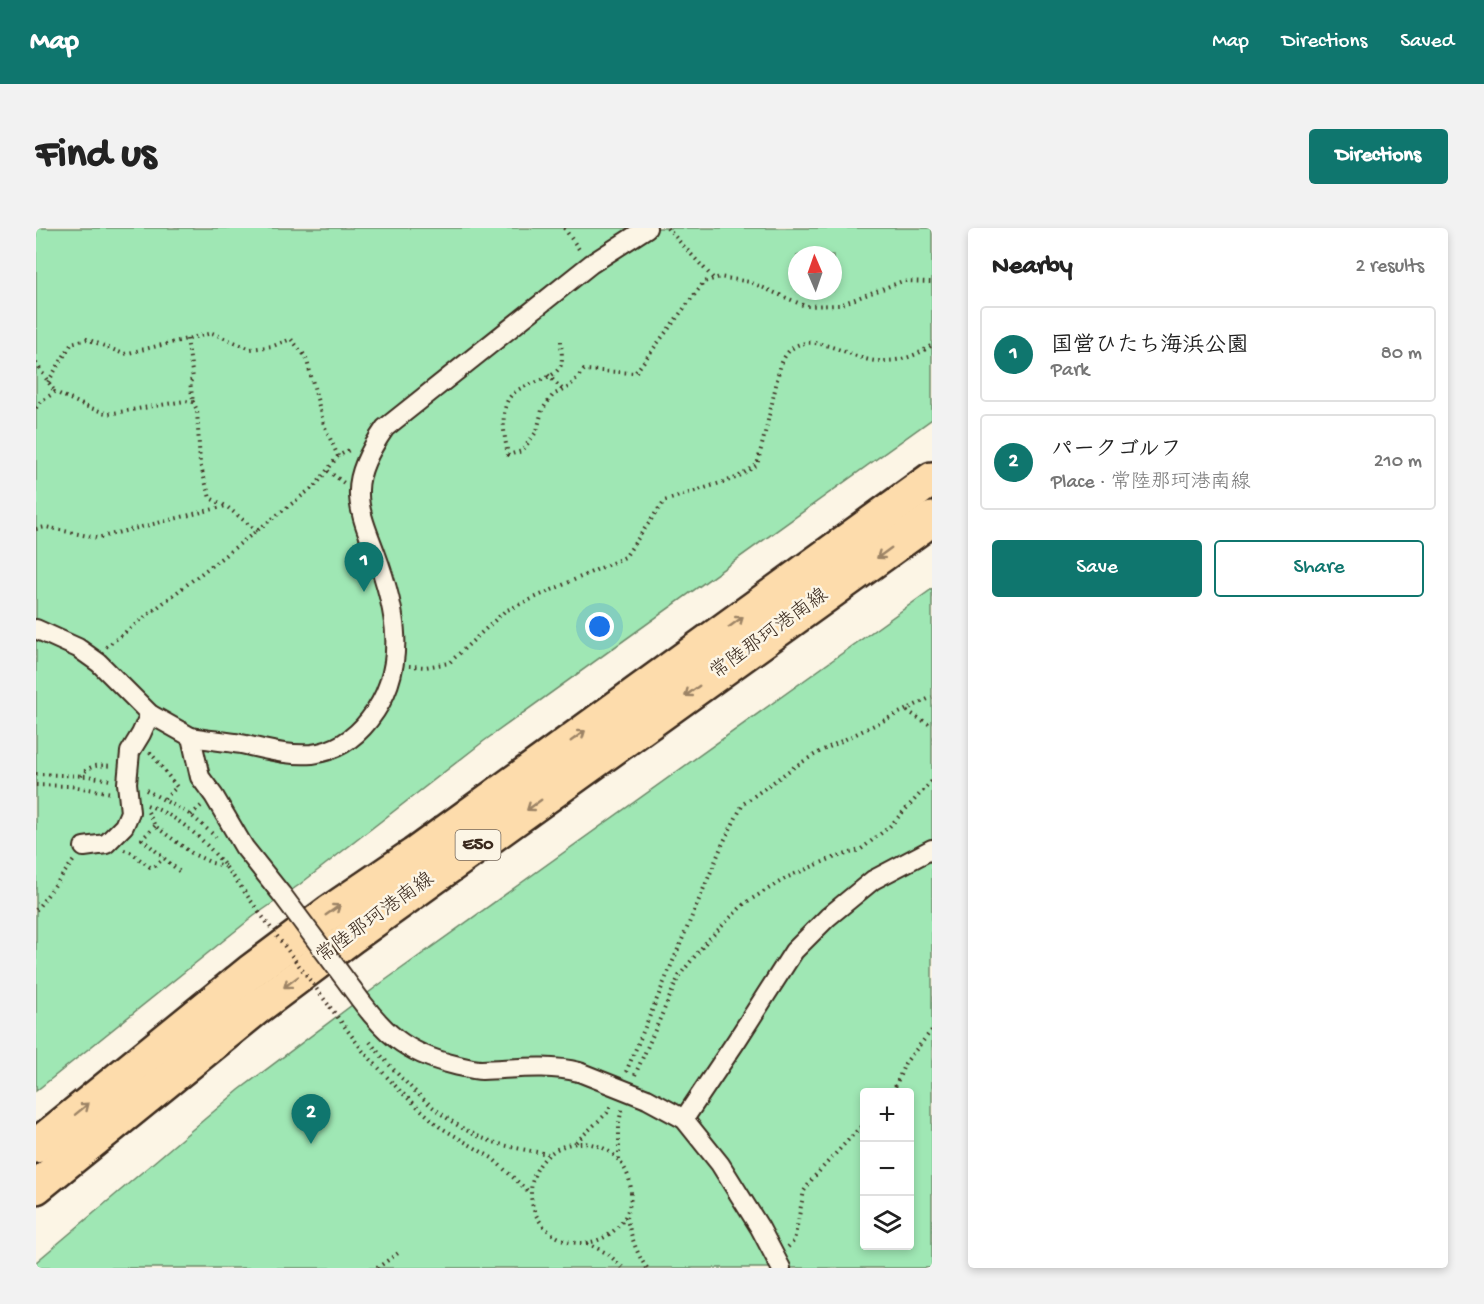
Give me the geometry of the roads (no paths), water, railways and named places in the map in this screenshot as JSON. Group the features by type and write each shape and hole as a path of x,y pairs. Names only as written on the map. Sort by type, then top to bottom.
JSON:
{"highway":[{"name":"常陸那珂港南線","path":"36,1146 250,972 330,912 414,855 932,479"},
{"name":"常陸那珂港南線","path":"36,1187 259,1006 351,937 932,519"}],"street":[{"path":"36,628 78,648 92,658 150,714 191,737 242,744 281,754 313,754 337,748 360,731 379,707 391,682 393,666 395,620 389,588 360,504 358,488 373,446 385,428 591,264 647,228"},
{"path":"84,847 106,844 124,826 130,812 128,790 130,752 141,735 150,714"},
{"path":"191,737 200,777 244,847 368,1012 394,1039 434,1060 478,1070 548,1067 579,1072 647,1099 684,1119 720,1164 760,1228 778,1263"},
{"path":"684,1119 738,1040 794,951 828,917 873,880 932,849"}],"place":[{"name":"国営ひたち海浜公園","path":"364,592"},
{"name":"パークゴルフ","path":"311,1144"}]}
